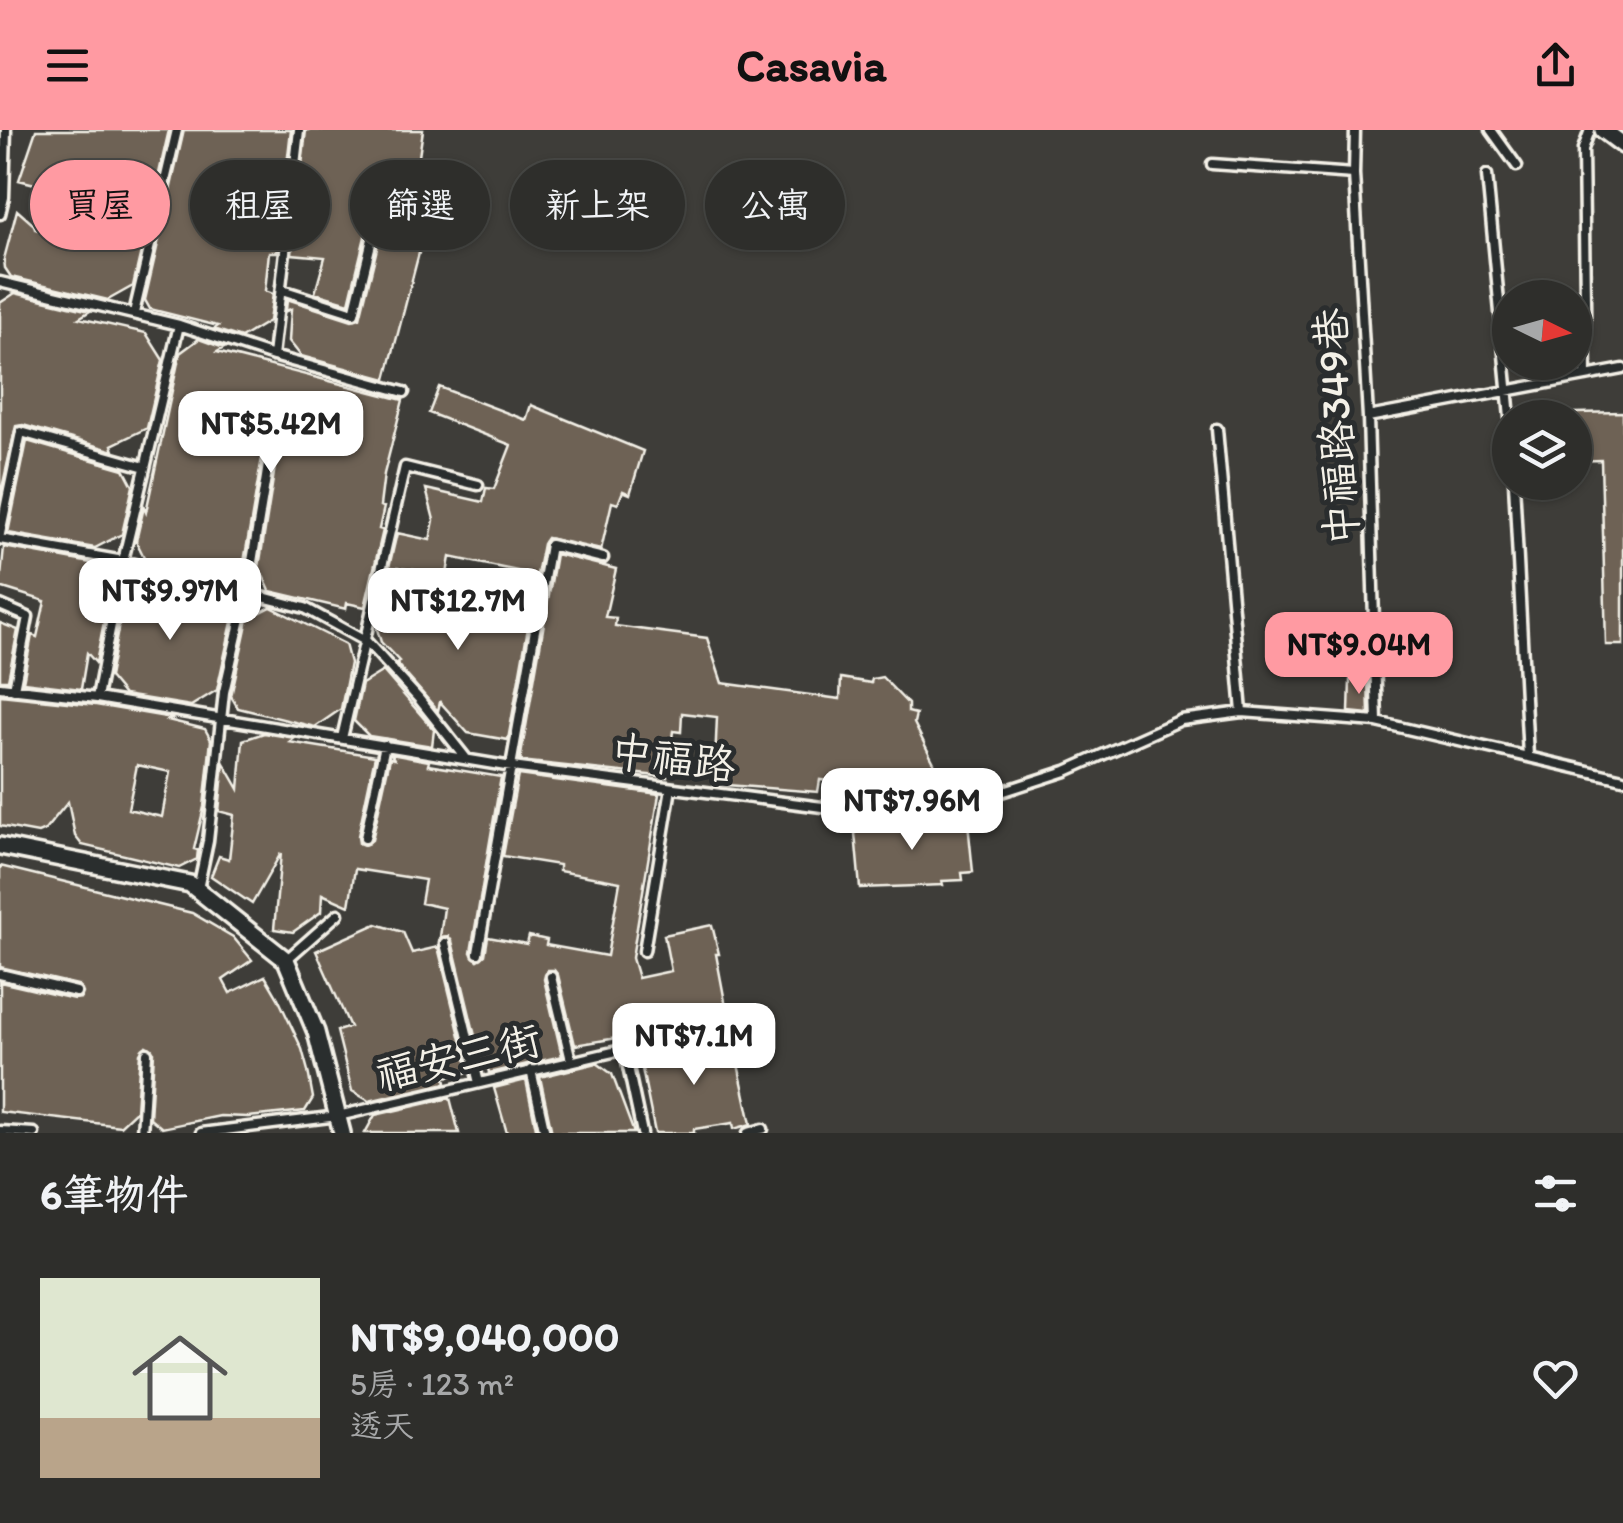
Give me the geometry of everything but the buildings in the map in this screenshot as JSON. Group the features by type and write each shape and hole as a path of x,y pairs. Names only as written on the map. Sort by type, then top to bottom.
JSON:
{"street":[{"path":"1603,130 1623,145"},
{"path":"0,846 190,884 286,960 316,1032 342,1133"}],"lane":[{"path":"0,214 6,130"},
{"path":"134,313 177,130"},
{"path":"273,356 299,130"},
{"name":"中福路349巷","path":"1355,130 1378,722"},
{"path":"1490,130 1517,166"},
{"path":"1585,280 1584,149 1590,130"},
{"path":"1212,164 1354,174"},
{"path":"1487,176 1509,400"},
{"path":"282,290 354,313 369,250"},
{"path":"0,282 179,325 404,392"},
{"path":"96,698 122,561 179,325"},
{"path":"1592,375 1623,369"},
{"path":"1368,417 1564,380"},
{"path":"1217,429 1242,712"},
{"path":"145,467 21,432 0,536 122,561 305,608 367,642 465,757"},
{"path":"198,889 224,692 247,592 270,453"},
{"path":"342,738 405,467 478,484"},
{"path":"1515,500 1528,756"},
{"path":"478,953 550,546 603,558"},
{"path":"381,574 482,586 482,595 540,605"},
{"path":"0,605 28,617 14,688"},
{"name":"中福路","path":"0,687 96,698 512,766 830,808 936,802 998,793 1066,771 1181,720 1242,712 1378,722 1623,779"},
{"path":"365,838 385,744"},
{"path":"644,951 671,788"},
{"path":"286,960 338,914"},
{"path":"445,943 479,1083"},
{"path":"0,974 76,992"},
{"path":"551,977 571,1060"},
{"name":"福安三街","path":"201,1133 338,1116 729,1025"},
{"path":"624,1048 642,1133"},
{"path":"142,1133 148,1053"},
{"path":"530,1070 545,1133"},
{"path":"748,1133 762,1129"},
{"path":"0,1131 34,1133"}]}
